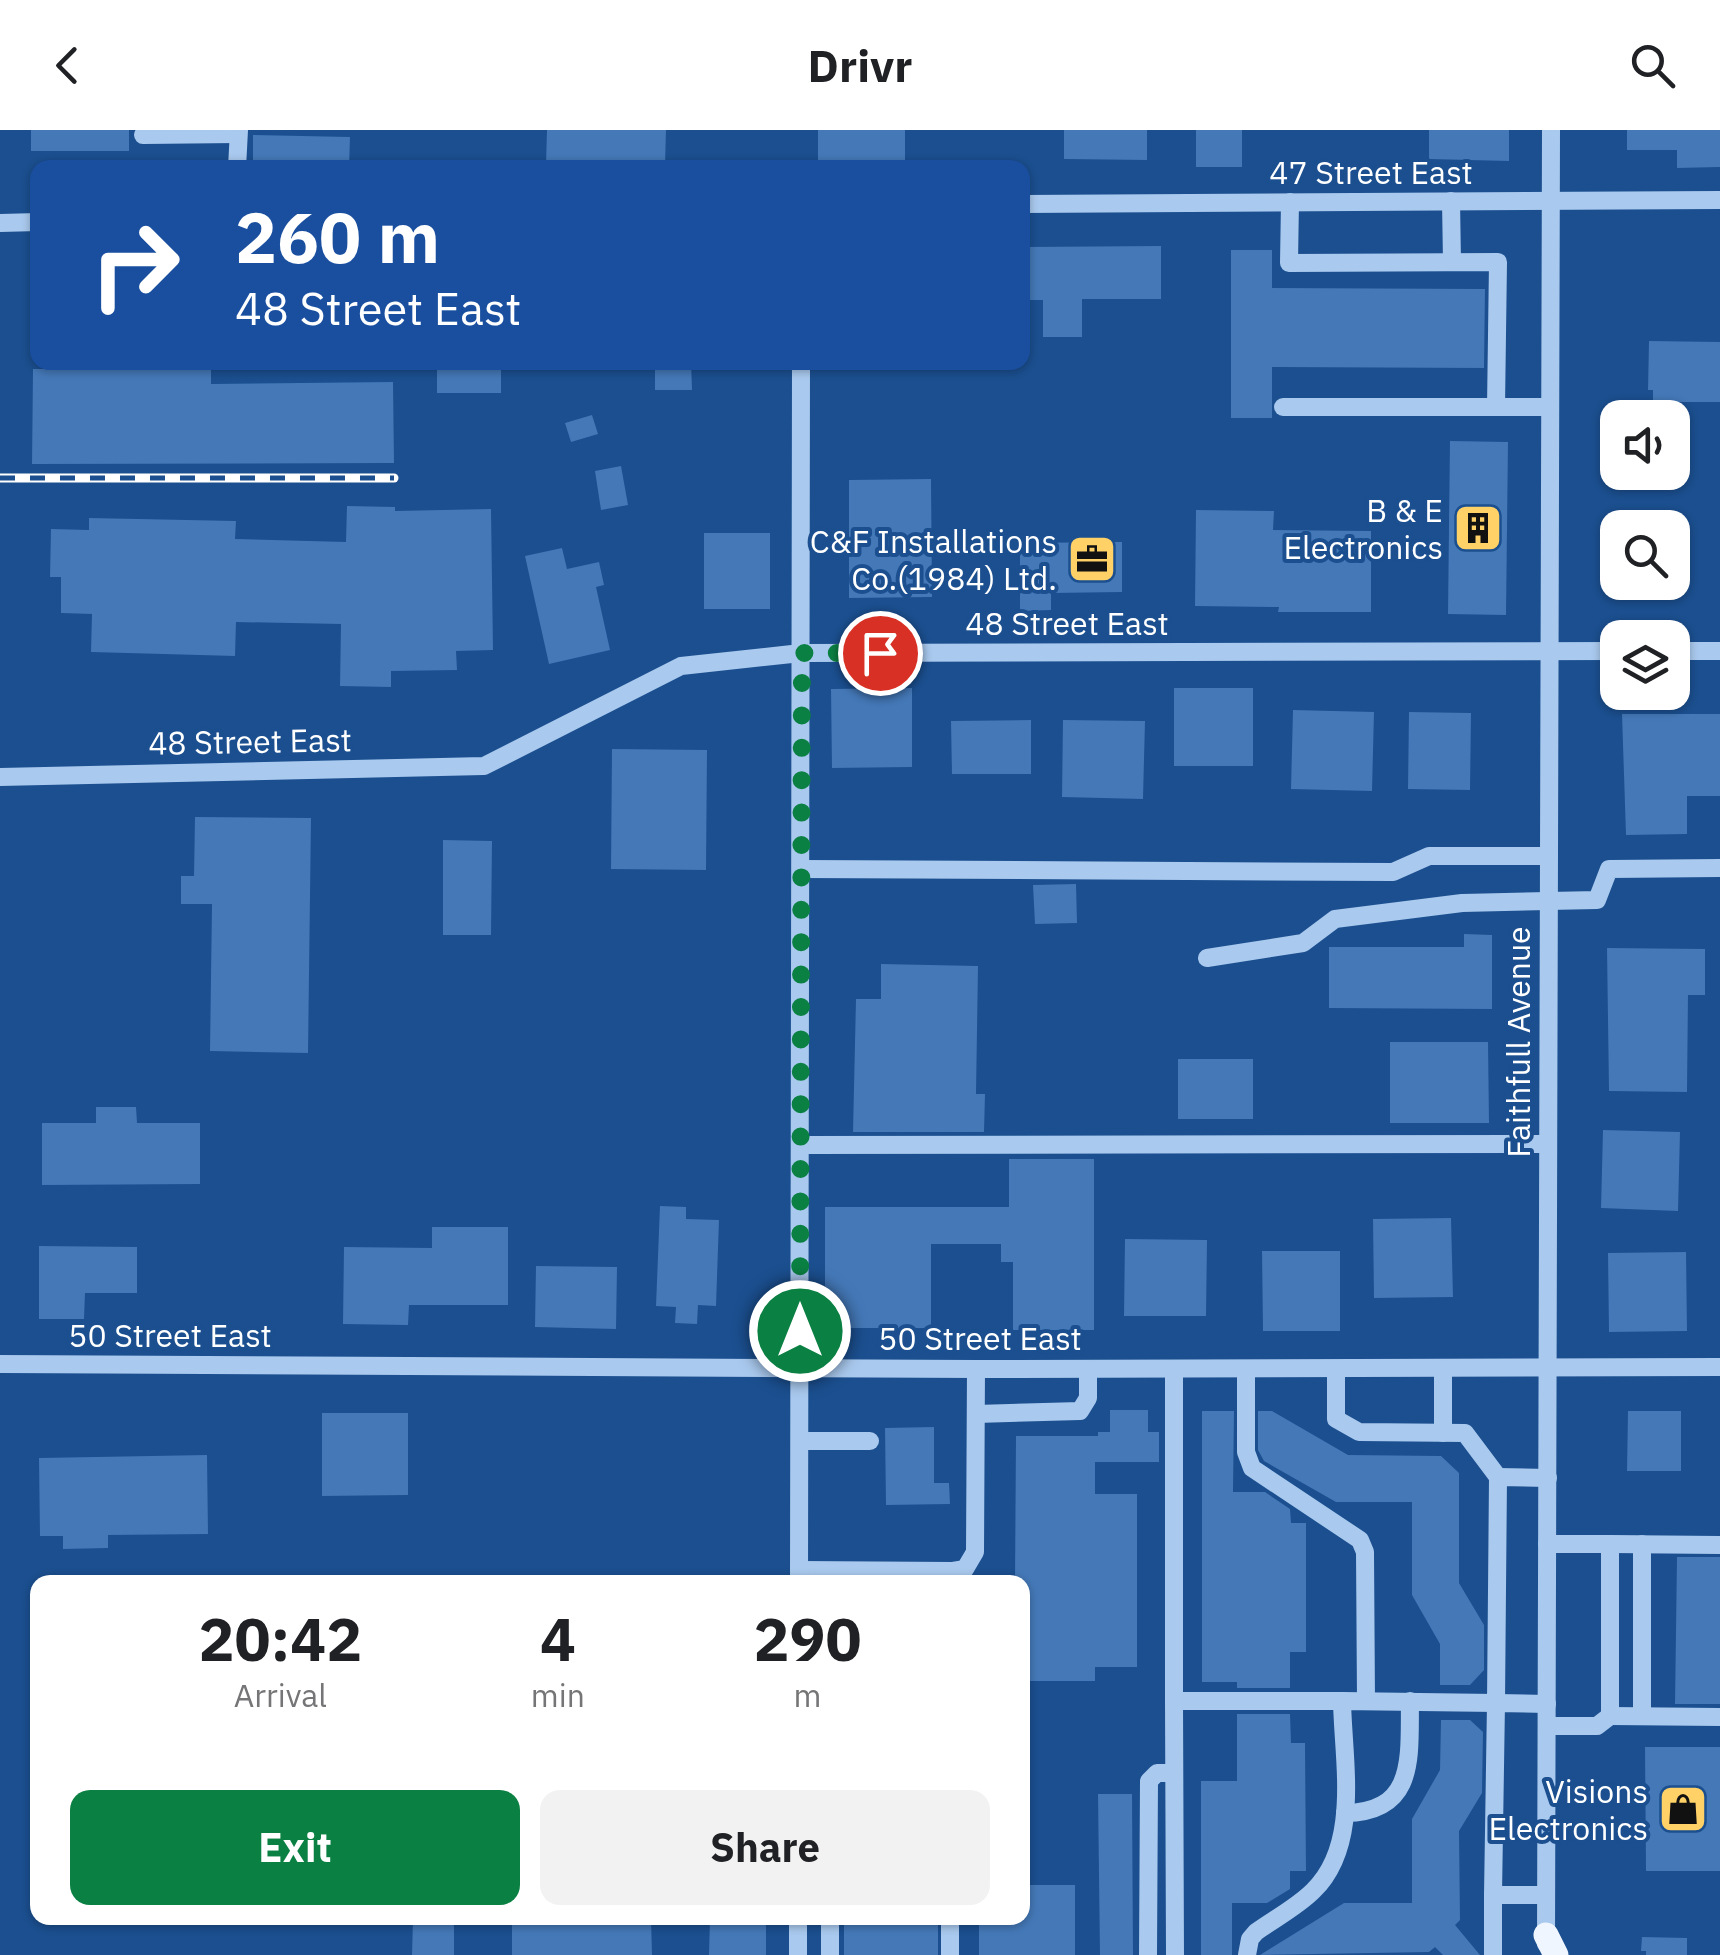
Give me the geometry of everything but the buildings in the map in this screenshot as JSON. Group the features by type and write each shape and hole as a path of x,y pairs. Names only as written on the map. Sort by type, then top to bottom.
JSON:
{"street":[{"name":"Faithfull Avenue","path":"1546,1950 1550,130"},
{"path":"143,135 238,132 238,160"},
{"name":"47 Street East","path":"1030,204 1720,200"},
{"path":"1451,201 1452,262"},
{"path":"1290,202 1289,263 1498,262 1496,407"},
{"path":"0,222 30,222"},
{"path":"799,1575 802,370"},
{"path":"1283,407 1550,407"},
{"path":"1690,651 1720,651"},
{"name":"48 Street East","path":"0,777 484,766 681,666 802,653 1600,652"},
{"path":"801,869 1393,872 1429,856 1550,856"},
{"path":"1207,958 1302,943 1335,919 1462,903 1597,900 1608,869 1720,868"},
{"path":"800,1146 1548,1144"},
{"name":"50 Street East","path":"0,1364 1720,1367"},
{"path":"837,1575 952,1572 966,1568 975,1552 976,1368"},
{"path":"976,1414 1080,1411 1088,1398 1088,1368"},
{"path":"1174,1368 1175,1955"},
{"path":"1246,1369 1246,1452 1252,1468 1360,1540 1365,1552 1366,1702"},
{"path":"1336,1369 1336,1419 1358,1432 1465,1433 1498,1478 1494,1955"},
{"path":"1443,1369 1443,1433"},
{"path":"800,1441 870,1442"},
{"path":"1498,1478 1548,1478"},
{"path":"1547,1544 1720,1545"},
{"path":"1610,1544 1610,1716"},
{"path":"1642,1544 1642,1715"},
{"path":"1345,1813 1382,1808 1392,1799 1409,1765 1410,1701"},
{"path":"1174,1702 1547,1704"},
{"path":"1247,1955 1250,1939 1256,1932 1313,1891 1325,1876 1342,1837 1342,1702"},
{"path":"1547,1726 1597,1726 1610,1716 1720,1716"},
{"path":"1148,1955 1149,1781 1157,1773 1174,1773"},
{"path":"1492,1895 1546,1895"},
{"path":"798,1925 798,1955"},
{"path":"830,1925 830,1955"},
{"path":"950,1925 950,1955"}],"railway":[{"path":"0,478 394,478"}],"place":[{"name":"B & E Electronics","path":"1478,528"},
{"name":"C&F Installations Co.(1984) Ltd.","path":"1092,559"},
{"name":"Visions Electronics","path":"1683,1809"}],"route":[{"path":"800,1331 802,653 880,653"}]}
